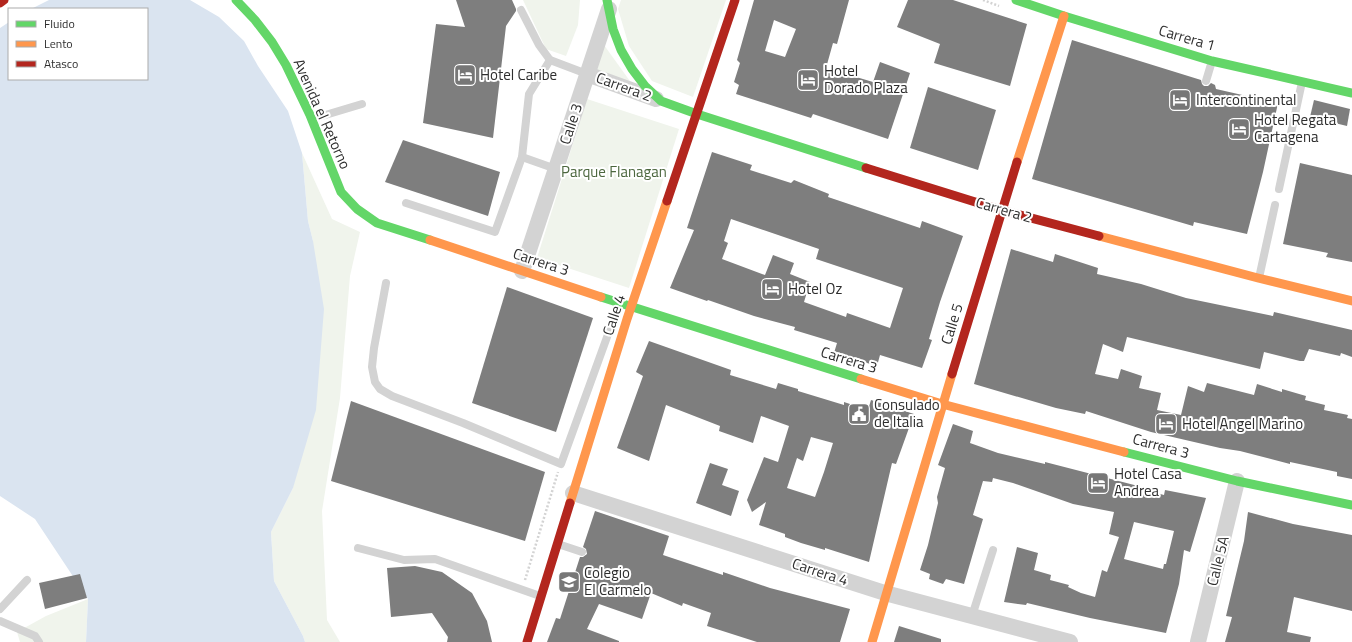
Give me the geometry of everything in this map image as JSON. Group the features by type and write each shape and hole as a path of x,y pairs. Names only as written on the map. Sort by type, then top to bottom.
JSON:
{"main road":[{"path":"0,2 4,0"},
{"name":"Avenida el Retorno","path":"236,0 247,10 262,28 293,77 312,119 341,192 351,205"},
{"name":"Calle 4","path":"527,642 540,596 573,494 580,437 632,307 735,0"},
{"name":"Carrera 1","path":"1016,0 1212,61 1352,94"},
{"name":"Carrera 2","path":"609,3 613,30 621,50 632,69 661,101 697,114 1001,210 1258,278 1352,301"},
{"name":"Calle 5","path":"872,642 885,593 1001,210 1064,16"},
{"name":"Carrera 3","path":"351,205 360,213 377,223 632,307 942,404 1238,481 1352,505"}],"street":[{"name":"Calle 3","path":"522,271 609,3"},
{"name":"Carrera 2","path":"587,74 661,101"},
{"name":"Calle 5A","path":"1198,642 1238,481"},
{"name":"Carrera 4","path":"573,494 885,593 1070,642"}],"lane":[{"path":"521,10 539,45 550,60 587,74"},
{"path":"406,203 495,232 522,157 529,94 550,60"},
{"path":"1206,81 1212,61"},
{"path":"1279,189 1303,82"},
{"path":"312,119 362,104"},
{"path":"522,157 556,169"},
{"path":"1258,278 1275,205"},
{"path":"386,283 372,367 375,382 380,389 392,396 463,423 561,464 580,437 620,303"},
{"path":"557,543 582,552"},
{"path":"358,548 404,560 435,559 540,596"},
{"path":"972,616 994,550"},
{"path":"0,609 27,580"},
{"path":"0,621 35,636 40,642"}],"path":[{"path":"523,590 561,464"}],"green space":[{"path":"523,0 580,0 578,25 566,56 546,49"},
{"path":"621,0 726,0 693,97 652,81 629,46 618,9"},
{"path":"604,45 632,84 595,70"},
{"name":"Parque Flanagan","path":"587,99 679,129 629,288 537,258"},
{"path":"302,153 332,219 360,232 350,276 340,398 322,511 327,620 340,642 305,642 274,581 271,532 293,488 313,241 308,221"},
{"path":"88,599 86,642 20,642 17,632 46,616"}],"shaded area":[{"path":"49,0 190,0 219,17 244,41 258,66 288,111 302,153 308,221 313,241 324,309 316,410 293,488 271,532 274,581 305,642 86,642 88,599 35,519 0,496 0,28 8,23 8,80 148,80 148,8 33,8"}],"building":[{"name":"Hotel Caribe","path":"456,0 512,0 516,9 506,26 493,138 423,123 436,24 465,27"},
{"path":"754,0 849,0 837,44 833,43 826,68 873,82 880,62 910,73 888,139 813,114 811,118 736,94 739,85 734,82 740,63 737,60","holes":["774,20 796,29 785,57 765,51"]},
{"path":"908,0 953,0 1027,24 1010,86 934,63 940,44 897,27"},
{"path":"1072,40 1201,80 1204,86 1208,86 1211,83 1215,85 1216,89 1278,103 1263,172 1247,234 1194,222 1193,226 1032,179"},
{"path":"928,87 996,110 978,170 910,148"},
{"path":"1314,100 1350,109 1347,126 1310,117"},
{"path":"403,140 500,172 488,216 385,182"},
{"path":"712,152 752,165 750,170 791,183 794,180 829,194 828,197 920,228 922,221 963,236 940,302 929,339 932,340 922,368 880,355 877,366 834,353 837,343 794,330 795,327 754,316 670,288 694,230 687,228","holes":["731,219 819,249 816,259 903,288 890,328 847,313 846,317 804,302 810,282 790,274 794,263 773,255 765,275 722,259 728,243 724,241"]},
{"path":"1300,163 1352,175 1352,262 1326,257 1328,253 1283,244"},
{"path":"1011,249 1053,262 1055,254 1098,268 1097,274 1141,284 1186,298 1273,316 1274,312 1352,330 1352,357 1341,353 1340,356 1309,349 1304,361 1300,361 1264,352 1260,369 1127,337 1123,352 1103,344 1095,374 1118,379 1121,369 1142,376 1139,388 1161,393 1157,410 1181,415 1188,386 1204,392 1207,383 1254,395 1257,384 1282,392 1282,389 1306,396 1305,400 1325,405 1324,410 1348,415 1347,418 1352,419 1352,479 1337,476 1337,472 1290,462 1290,464 1240,451 1220,448 1151,432 1086,411 1085,414 1056,408 974,384"},
{"path":"507,287 593,318 556,432 472,403"},
{"path":"649,341 731,370 730,375 776,389 778,383 798,389 798,391 844,405 844,402 868,410 871,400 914,414 896,464 892,463 869,562 825,548 825,550 801,543 785,537 785,534 759,525 766,502 752,512 747,500 764,457 778,462 789,426 761,416 753,443 719,431 720,426 666,405 649,461 617,448 643,376 636,372","holes":["811,437 833,443 815,497 787,488 797,458 803,461"]},
{"path":"351,401 545,472 525,541 331,481"},
{"path":"953,424 973,431 970,443 998,453 1045,464 1045,462 1142,487 1142,489 1164,495 1165,490 1206,498 1190,552 1184,550 1179,584 1166,633 1090,618 1027,603 1026,605 1004,602 1017,547 1038,553 1034,570 1051,575 1050,580 1069,585 1068,587 1095,597 1102,570 1107,572 1119,537 1109,534 1114,512 1073,504 1013,483 993,478 992,482 983,481 973,515 983,519 964,584 946,579 943,584 929,579 930,574 920,570 928,545 938,503 937,497 945,468 938,465","holes":["1134,522 1174,531 1166,564 1164,564 1163,569 1124,559"]},
{"path":"710,463 728,469 722,485 739,491 731,516 696,503"},
{"path":"595,511 669,536 663,555 723,575 723,572 770,588 850,609 840,642 757,642 707,626 711,613 683,603 682,606 651,593 642,619 599,604 587,629 619,642 547,642 556,618 560,619 580,557 587,554 586,549 583,547"},
{"path":"1248,512 1293,524 1352,535 1352,611 1294,597 1287,632 1311,637 1310,642 1225,642 1232,617 1226,616 1244,541"},
{"path":"415,566 442,572 472,593 487,621 492,642 447,642 448,637 432,613 391,617 387,568"},
{"path":"80,574 87,598 45,609 39,583"},
{"path":"899,626 941,639 941,642 894,642"}],"traffic: fast":[{"path":"236,0 255,20 272,42 286,65 310,115 341,192 357,209 377,223 430,240"},
{"path":"607,0 613,29 621,50 632,69 645,86 661,101 866,168"},
{"path":"1016,0 1212,61 1352,93"},
{"path":"601,297 861,379"},
{"path":"1124,452 1237,481 1352,505"}],"traffic: slow":[{"path":"1017,162 1064,16"},
{"path":"570,503 627,319 667,201"},
{"path":"1099,236 1352,301"},
{"path":"430,240 601,297"},
{"path":"872,642 952,374"},
{"path":"861,379 942,404 1124,452"}],"traffic: jam":[{"path":"0,3 4,0"},
{"path":"667,201 735,0"},
{"path":"952,374 1017,162"},
{"path":"866,168 1001,210 1099,236"},
{"path":"527,642 570,503"}],"place":[{"name":"Hotel Caribe","path":"465,75"},
{"name":"Hotel Dorado Plaza","path":"808,80"},
{"name":"Intercontinental","path":"1180,100"},
{"name":"Hotel Regata Cartagena","path":"1239,129"},
{"name":"Hotel Oz","path":"772,289"},
{"name":"Consulado de Italia","path":"859,414"},
{"name":"Hotel Angel Marino","path":"1166,424"},
{"name":"Hotel Casa Andrea","path":"1098,483"},
{"name":"Colegio El Carmelo","path":"569,582"}]}
